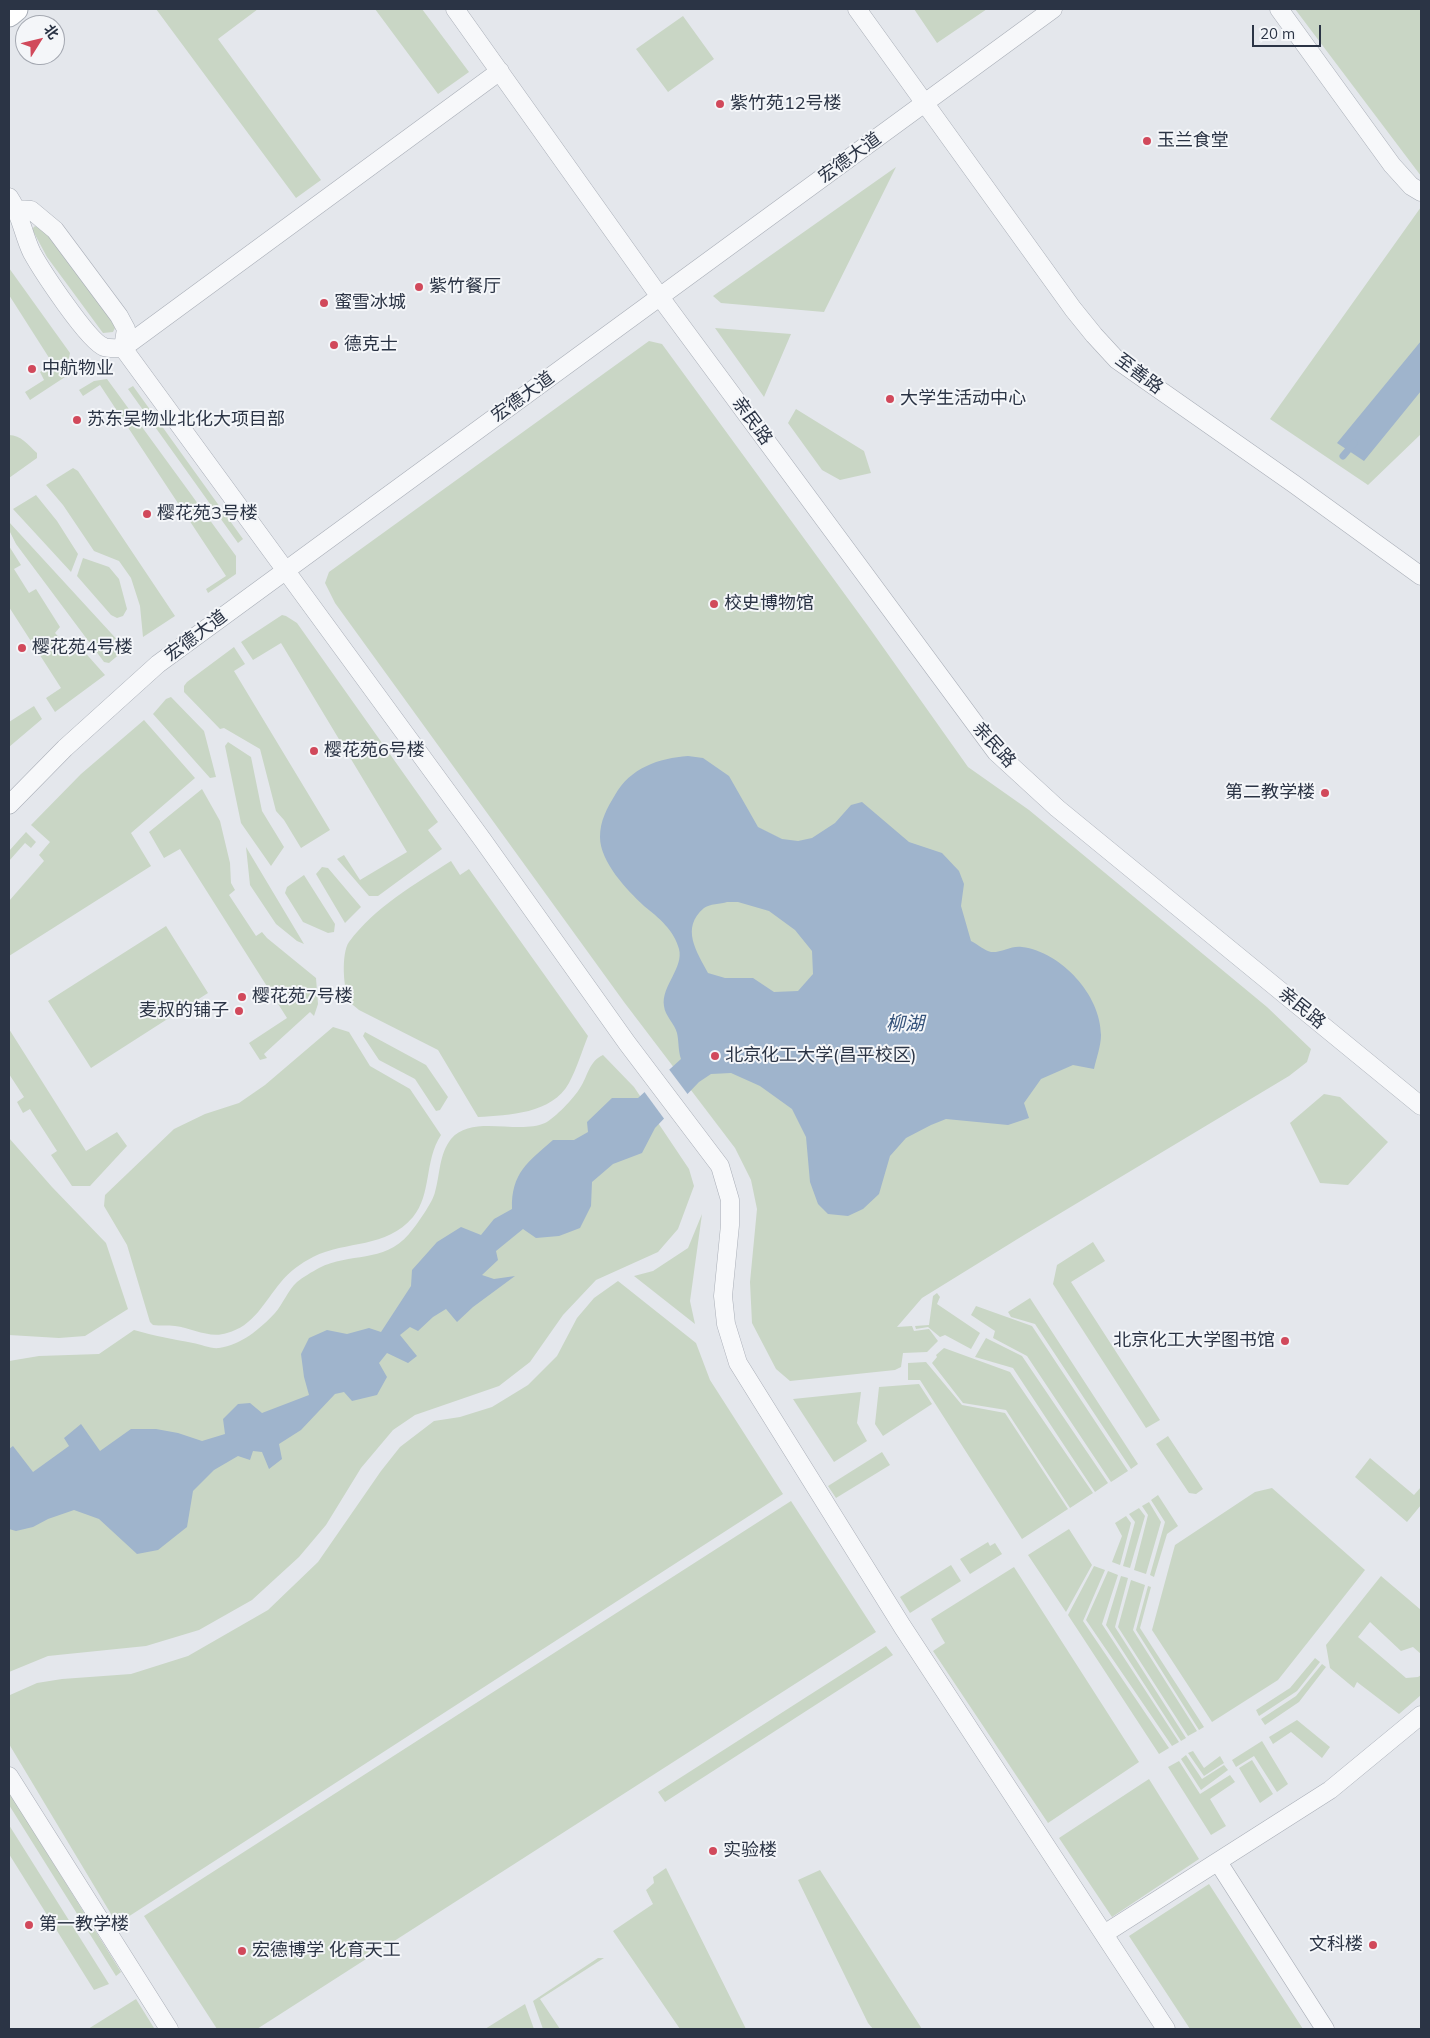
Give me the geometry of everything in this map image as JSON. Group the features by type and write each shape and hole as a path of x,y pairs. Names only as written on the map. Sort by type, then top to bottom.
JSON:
{"main road":[{"path":"9,14 15,9"}],"street":[{"name":"亲民路","path":"455,9 660,296 996,752 1058,808 1421,1106"},
{"name":"至善路","path":"857,9 1073,309 1117,360 1421,576"},
{"name":"宏德大道","path":"9,805 65,748 158,664 1053,9"},
{"path":"1279,9 1392,165 1411,186 1421,192"},
{"path":"13,203 22,231 33,254 72,311 94,339 103,347 123,348 500,71"},
{"path":"13,203 31,210 55,230 119,316 126,330 123,348 474,828 627,1043 650,1070 720,1166 730,1200 730,1225 723,1296 726,1324 738,1363 902,1626 1166,2029"},
{"path":"1104,1934 1330,1790 1421,1715"},
{"path":"9,1776 169,2029"},
{"path":"1218,1862 1325,2029"}],"green space":[{"path":"156,9 258,9 218,39 321,180 296,198"},
{"path":"375,9 422,9 469,72 438,94"},
{"path":"914,9 987,9 937,43"},
{"path":"1295,9 1421,9 1421,176"},
{"path":"683,16 714,59 668,92 636,49"},
{"path":"896,167 824,312 721,303 713,296"},
{"path":"1421,207 1421,434 1368,485 1270,419"},
{"path":"35,226 46,232 113,322 115,328 113,332 103,333 47,257 32,229"},
{"path":"9,268 70,353 65,377 30,400 25,392 44,380 40,372 53,364 9,295"},
{"path":"715,328 791,334 764,397"},
{"path":"649,341 662,344 868,626 968,767 1029,810 1267,1007 1311,1049 1307,1062 1289,1076 922,1298 897,1327 912,1326 914,1331 929,1329 938,1341 927,1352 903,1353 901,1367 895,1370 790,1381 776,1369 752,1323 750,1282 757,1209 751,1180 735,1148 624,1002 335,603 325,583 329,572"},
{"path":"107,379 236,556 236,574 208,593 206,589 226,576 100,385 83,396 79,390 94,381"},
{"path":"133,386 243,539 238,543 128,389"},
{"path":"796,409 864,451 871,473 840,480 822,470 788,423"},
{"path":"9,435 24,441 37,453 37,458 9,478"},
{"path":"73,468 78,471 175,616 143,637 140,606 131,578 119,561 94,551 63,505 46,485"},
{"path":"36,495 57,521 78,554 71,572 13,509"},
{"path":"9,522 122,645 122,652 109,663 104,662 16,544 9,530"},
{"path":"9,546 21,565 14,569 29,593 36,589 60,627 55,633 74,654 81,648 105,675 55,712 46,698 61,688 9,607"},
{"path":"83,558 109,567 119,579 127,609 123,616 117,618 111,615 77,576"},
{"path":"282,615 297,623 438,822 428,830 442,849 378,896 369,896 337,859 344,855 360,880 407,852 281,643 253,660 241,642"},
{"path":"234,647 245,664 234,671 330,830 301,848 284,820 276,811 260,749 224,728 220,729 184,692 184,686 187,682"},
{"path":"171,697 204,731 216,777 210,778 153,714 166,699"},
{"path":"34,706 42,719 9,747 9,722"},
{"path":"144,720 195,778 131,833 151,866 9,956 9,901 44,861 39,855 50,842 31,825 81,774"},
{"path":"228,742 251,757 262,811 284,847 271,866 241,823 225,746"},
{"path":"202,789 220,821 230,863 231,883 235,890 229,895 256,936 262,932 316,978 318,1004 314,1016 310,1012 264,1054 267,1058 260,1060 249,1043 287,1018 180,849 164,858 149,832"},
{"path":"26,832 36,842 31,848 25,843 9,861 9,851"},
{"path":"246,847 304,944 297,941 276,924 250,885"},
{"path":"451,861 460,875 469,869 588,1036 569,1083 552,1101 541,1107 516,1114 478,1117 438,1050 359,1010 351,1003 348,997 344,981 344,963 346,947 349,942 359,929 383,907"},
{"path":"322,867 328,868 361,907 345,923 316,874"},
{"path":"304,875 335,924 334,932 328,933 303,922 285,893 287,887"},
{"path":"166,926 208,993 91,1068 48,1001"},
{"path":"333,1027 349,1032 370,1066 410,1089 441,1135 432,1156 426,1188 419,1208 413,1217 391,1234 366,1243 326,1252 313,1257 291,1271 258,1312 236,1330 221,1335 214,1335 175,1326 153,1325 150,1322 127,1245 104,1206 105,1195 174,1129 205,1114 239,1103 265,1085"},
{"path":"9,1029 86,1151 117,1132 127,1146 90,1186 72,1186 51,1155 57,1151 30,1109 23,1113 17,1102 24,1097 9,1074"},
{"path":"365,1032 426,1065 448,1097 440,1110 436,1111 415,1079 379,1060 363,1036"},
{"path":"603,1055 634,1087 689,1169 694,1186 678,1229 658,1252 596,1280 563,1315 530,1362 499,1386 415,1415 393,1430 361,1468 326,1525 299,1557 252,1600 199,1630 146,1646 48,1656 9,1672 9,1361 39,1356 99,1354 134,1330 216,1348 235,1344 269,1319 294,1285 305,1276 331,1263 388,1250 409,1234 424,1214 434,1196 444,1151 451,1139 460,1132 471,1128 483,1126 522,1127 545,1123 573,1097 592,1065"},
{"path":"1324,1094 1340,1097 1388,1142 1348,1185 1320,1183 1290,1123"},
{"path":"9,1138 52,1187 106,1243 128,1309 85,1336 59,1338 9,1335"},
{"path":"702,1214 690,1301 695,1324 634,1276 653,1271 688,1248"},
{"path":"1093,1242 1105,1261 1071,1282 1160,1420 1146,1428 1053,1284 1057,1265"},
{"path":"618,1281 696,1343 710,1380 783,1494 117,1924 9,1744 10,1695 37,1683 62,1679 131,1674 188,1656 268,1610 318,1562 381,1471 400,1447 434,1421 460,1417 492,1407 528,1385 557,1356 577,1318 594,1298"},
{"path":"937,1293 940,1297 937,1304 980,1333 971,1349 945,1335 940,1337 928,1327 916,1329 915,1326 929,1325 933,1296"},
{"path":"1030,1298 1138,1464 1131,1469 1035,1324 1011,1317 1008,1312"},
{"path":"976,1306 1032,1326 1128,1471 1111,1482 1027,1356 993,1338 995,1331 971,1315"},
{"path":"986,1338 1022,1356 1108,1483 1095,1492 1013,1368 975,1357"},
{"path":"944,1348 1010,1372 1093,1493 1070,1508 1006,1410 963,1403 932,1363 937,1357 936,1355"},
{"path":"926,1362 962,1405 1005,1413 1068,1509 1022,1539 920,1380 908,1380 908,1363"},
{"path":"919,1384 932,1404 883,1436 875,1424 879,1387"},
{"path":"861,1392 857,1423 867,1441 834,1462 793,1399"},
{"path":"1168,1436 1203,1489 1196,1494 1189,1493 1156,1444"},
{"path":"882,1452 890,1465 836,1498 828,1486"},
{"path":"1370,1458 1414,1495 1421,1487 1421,1505 1407,1522 1355,1477"},
{"path":"1272,1488 1365,1570 1278,1680 1212,1722 1152,1630 1175,1545 1255,1492"},
{"path":"1158,1495 1178,1526 1167,1534 1154,1577 1150,1575 1165,1522 1151,1500"},
{"path":"791,1501 876,1632 257,2029 217,2029 144,1916"},
{"path":"1149,1502 1161,1522 1146,1574 1134,1570 1148,1515 1142,1506"},
{"path":"1139,1508 1145,1516 1130,1568 1123,1566 1135,1522 1129,1514"},
{"path":"1126,1516 1131,1523 1120,1565 1112,1562 1122,1536 1115,1523"},
{"path":"1069,1529 1092,1565 1066,1612 1028,1555"},
{"path":"988,1542 990,1546 995,1543 1002,1554 970,1574 960,1559"},
{"path":"951,1565 961,1581 910,1613 900,1597"},
{"path":"1094,1566 1105,1570 1083,1621 1169,1748 1159,1754 1068,1615"},
{"path":"1014,1567 1139,1762 1048,1823 933,1651 945,1643 931,1619"},
{"path":"1108,1571 1118,1575 1102,1624 1179,1742 1172,1746 1086,1620"},
{"path":"1121,1576 1128,1578 1115,1627 1186,1738 1181,1741 1106,1625"},
{"path":"1381,1576 1421,1610 1421,1654 1413,1647 1401,1651 1370,1622 1358,1637 1406,1678 1421,1675 1421,1695 1399,1714 1357,1682 1354,1688 1330,1668 1326,1645"},
{"path":"1131,1580 1145,1585 1133,1630 1197,1731 1188,1736 1118,1627"},
{"path":"1148,1586 1151,1587 1140,1628 1204,1727 1199,1730 1136,1630"},
{"path":"886,1646 893,1655 665,1802 658,1792"},
{"path":"1315,1658 1320,1662 1297,1691 1259,1716 1256,1710 1290,1688"},
{"path":"1322,1664 1326,1667 1299,1702 1265,1725 1261,1719 1296,1696"},
{"path":"1297,1720 1330,1747 1322,1758 1291,1732 1273,1744 1269,1737"},
{"path":"1262,1741 1288,1784 1277,1792 1254,1756 1236,1767 1232,1760"},
{"path":"1193,1751 1204,1768 1220,1756 1224,1763 1204,1776 1188,1753"},
{"path":"1186,1755 1202,1779 1224,1765 1228,1770 1201,1790 1181,1759"},
{"path":"1252,1760 1273,1794 1260,1803 1239,1768"},
{"path":"1179,1761 1200,1794 1230,1775 1235,1782 1210,1799 1226,1826 1211,1835 1168,1767"},
{"path":"1149,1779 1199,1859 1112,1917 1059,1838"},
{"path":"9,1792 121,1972 116,1976 9,1805"},
{"path":"9,1825 109,1984 94,1990 9,1854"},
{"path":"666,1868 746,2029 680,2029 613,1931 653,1904 646,1890 654,1883 653,1877"},
{"path":"820,1870 922,2029 873,2029 868,2023 798,1880"},
{"path":"1209,1884 1303,2029 1190,2029 1129,1936"},
{"path":"598,1958 604,1958 540,1999 560,2029 543,2029 533,2001"},
{"path":"136,1999 154,2028 88,2029"},
{"path":"525,2004 534,2029 485,2029"}],"water":[{"path":"1421,341 1421,391 1364,461 1337,443"},
{"name":"柳湖","path":"677,757 703,758 729,776 758,827 782,839 798,841 812,838 835,823 851,805 862,802 909,842 942,853 959,871 964,884 961,906 971,941 991,952 1022,947 1051,957 1064,966 1086,991 1094,1005 1101,1035 1094,1069 1073,1065 1041,1079 1024,1103 1029,1118 1008,1125 946,1119 906,1138 890,1156 879,1194 863,1209 848,1216 828,1214 818,1204 810,1182 806,1137 792,1109 760,1086 731,1073 711,1074 699,1082 655,1128 642,1153 613,1164 592,1182 591,1206 580,1228 559,1236 536,1238 523,1229 496,1251 498,1260 482,1275 494,1279 515,1276 473,1307 457,1322 446,1309 433,1317 418,1331 410,1327 400,1335 417,1356 408,1363 387,1353 379,1363 387,1377 377,1395 352,1401 344,1392 335,1394 301,1430 279,1444 282,1459 269,1469 262,1452 253,1451 250,1460 238,1456 214,1470 193,1491 187,1527 158,1550 137,1554 99,1519 74,1510 48,1519 33,1527 16,1531 9,1529 9,1449 13,1446 33,1472 69,1446 64,1438 81,1424 100,1451 131,1429 156,1429 178,1433 202,1441 225,1434 223,1419 238,1404 250,1403 262,1413 309,1395 301,1354 309,1338 327,1330 347,1334 369,1328 381,1332 411,1286 412,1270 437,1242 461,1227 481,1235 494,1219 512,1209 514,1186 518,1177 529,1162 553,1140 574,1140 588,1132 587,1122 612,1098 638,1098 681,1059 677,1033 664,1006 666,991 680,956 677,942 665,925 637,899 609,866 604,856 600,837 601,826 607,810 621,786 637,771 646,766","holes":["727,902 738,902 769,911 795,930 812,951 813,974 798,991 774,992 753,978 725,978 708,973 699,957 693,940 693,924 697,916 706,907"]}],"pier":[{"path":"668,1068 689,1096 665,1120 643,1090"}],"waterway":[{"path":"1343,456 1354,443"}],"place":[{"name":"紫竹苑12号楼","path":"720,104"},
{"name":"玉兰食堂","path":"1147,141"},
{"name":"紫竹餐厅","path":"419,287"},
{"name":"蜜雪冰城","path":"324,303"},
{"name":"德克士","path":"334,345"},
{"name":"中航物业","path":"32,369"},
{"name":"大学生活动中心","path":"890,399"},
{"name":"苏东吴物业北化大项目部","path":"77,420"},
{"name":"樱花苑3号楼","path":"147,514"},
{"name":"校史博物馆","path":"714,604"},
{"name":"樱花苑4号楼","path":"22,648"},
{"name":"樱花苑6号楼","path":"314,751"},
{"name":"第二教学楼","path":"1325,793"},
{"name":"樱花苑7号楼","path":"242,997"},
{"name":"麦叔的铺子","path":"239,1011"},
{"name":"北京化工大学(昌平校区)","path":"715,1056"},
{"name":"北京化工大学图书馆","path":"1285,1341"},
{"name":"实验楼","path":"713,1851"},
{"name":"第一教学楼","path":"29,1925"},
{"name":"文科楼","path":"1373,1945"},
{"name":"宏德博学 化育天工","path":"242,1951"}]}
